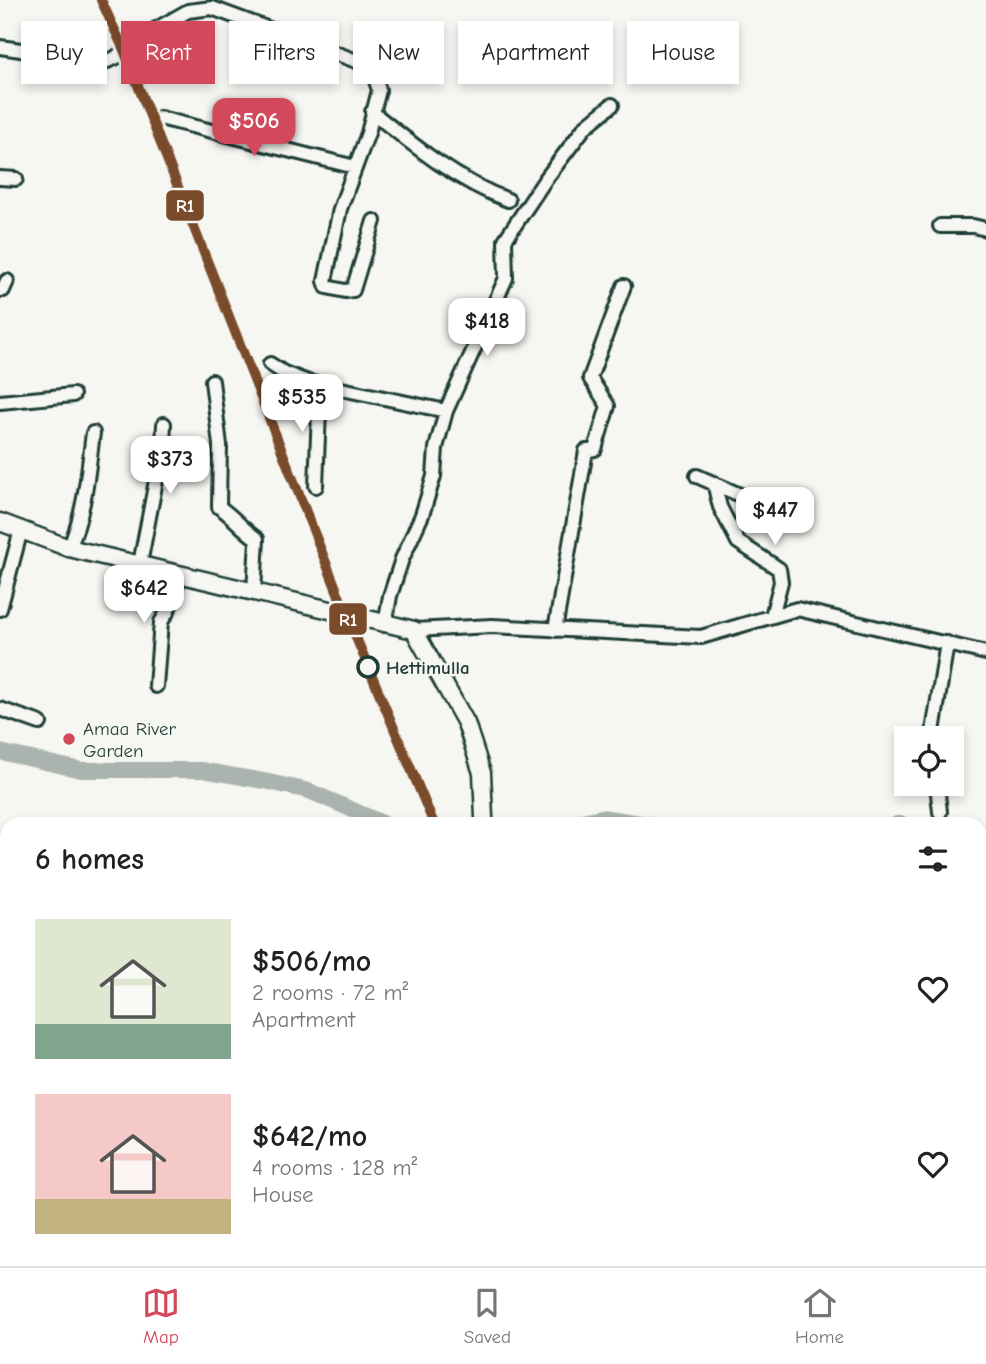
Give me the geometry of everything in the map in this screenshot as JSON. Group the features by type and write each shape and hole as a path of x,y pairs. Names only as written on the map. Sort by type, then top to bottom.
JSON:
{"main road":[{"path":"0,523 69,548 414,630 466,723 482,773 484,817"}],"street":[{"path":"195,0 362,64 375,78 379,90 368,133 340,209 325,281 327,287 353,290 374,221"},
{"path":"0,47 105,62 188,10 212,8"},
{"path":"385,625 390,596 402,559 422,515 434,477 436,448 446,411 506,278 505,240 585,127 612,105"},
{"path":"373,112 440,164 481,190 508,200"},
{"path":"160,118 355,167"},
{"path":"0,178 16,179"},
{"path":"940,226 973,226 986,229"},
{"path":"555,629 586,451 595,449 608,406 590,378 624,286"},
{"path":"270,364 284,373 320,385 446,411"},
{"path":"212,381 220,445 219,507 233,516 239,526 257,539 254,592"},
{"path":"317,486 320,385"},
{"path":"0,402 73,395"},
{"path":"140,564 163,444 164,424"},
{"path":"69,548 76,532 93,433"},
{"path":"697,476 740,495"},
{"path":"714,483 720,508 738,542 779,569 781,582 772,616"},
{"path":"0,609 21,530"},
{"path":"156,686 161,622 168,611 180,574"},
{"path":"414,630 492,626 701,637 797,609 986,653"},
{"path":"934,726 947,643"},
{"path":"0,709 40,723"},
{"path":"938,796 940,812"}],"waterway":[{"path":"0,752 81,770 202,770 309,791 369,817"}],"transit line":[{"name":"R1","path":"101,0 124,50 347,616 431,817"}],"place":[{"name":"Hettimulla","path":"368,667"},
{"name":"Amaa River Garden","path":"69,739"}]}
